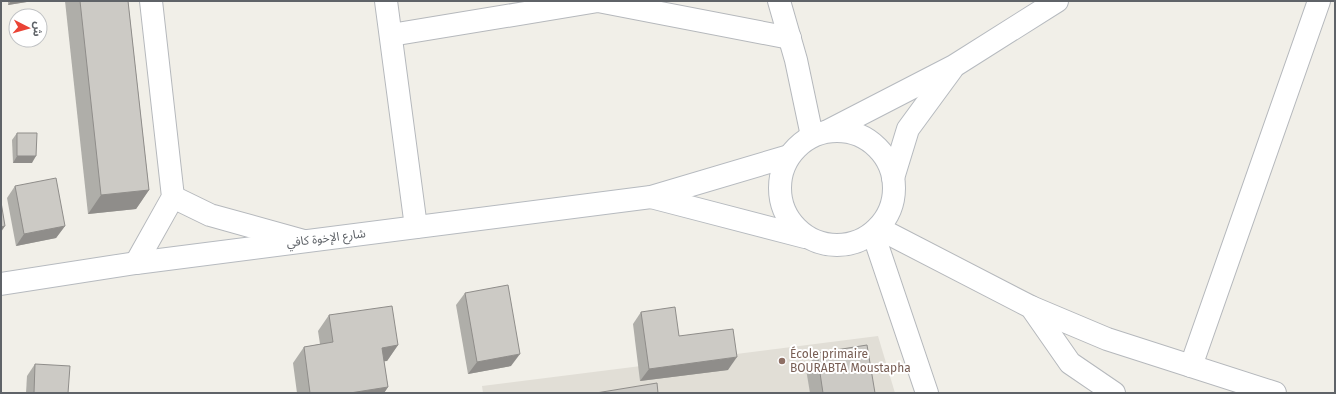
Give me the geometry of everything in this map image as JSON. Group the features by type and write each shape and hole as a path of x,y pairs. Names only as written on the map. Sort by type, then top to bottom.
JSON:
{"street":[{"path":"144,262 173,198 151,1"},
{"path":"386,1 416,227"},
{"path":"391,35 598,1 790,38"},
{"path":"779,1 819,134"},
{"path":"805,236 792,224 783,208 779,190 782,172 789,156 800,144 954,66 1057,1"},
{"path":"1191,366 1319,1"},
{"path":"651,197 805,236 822,244 840,246 857,242 875,231 888,213 893,196 893,178 908,128 954,66"},
{"path":"819,134 845,131 862,136 876,146 887,161 893,178"},
{"path":"651,197 789,156"},
{"name":"شارع الإخوة كافي","path":"1,284 144,262 651,197"},
{"path":"173,198 210,215 304,241"},
{"path":"875,231 1031,307 1107,339 1275,393"},
{"path":"875,231 927,393"},
{"path":"1031,307 1070,363 1114,393"}],"shaded area":[{"name":"École primaire BOURABTA Moustapha","path":"878,336 895,393 483,393 482,386"}],"building":[{"path":"80,1 128,1 149,190 101,195"},
{"path":"17,133 37,133 36,156 17,156"},
{"path":"56,178 65,226 24,234 15,186"},
{"path":"1,202 5,226 1,227"},
{"path":"508,285 520,354 477,362 465,293"},
{"path":"392,306 398,345 382,348 388,387 350,393 310,393 304,347 333,342 329,315"},
{"path":"675,307 679,336 733,329 737,357 649,369 641,312"},
{"path":"867,345 875,393 823,393 817,353"},
{"path":"35,364 70,366 68,393 34,393"},
{"path":"657,383 658,393 596,393"}],"place":[{"name":"École primaire BOURABTA Moustapha","path":"782,361"}]}
